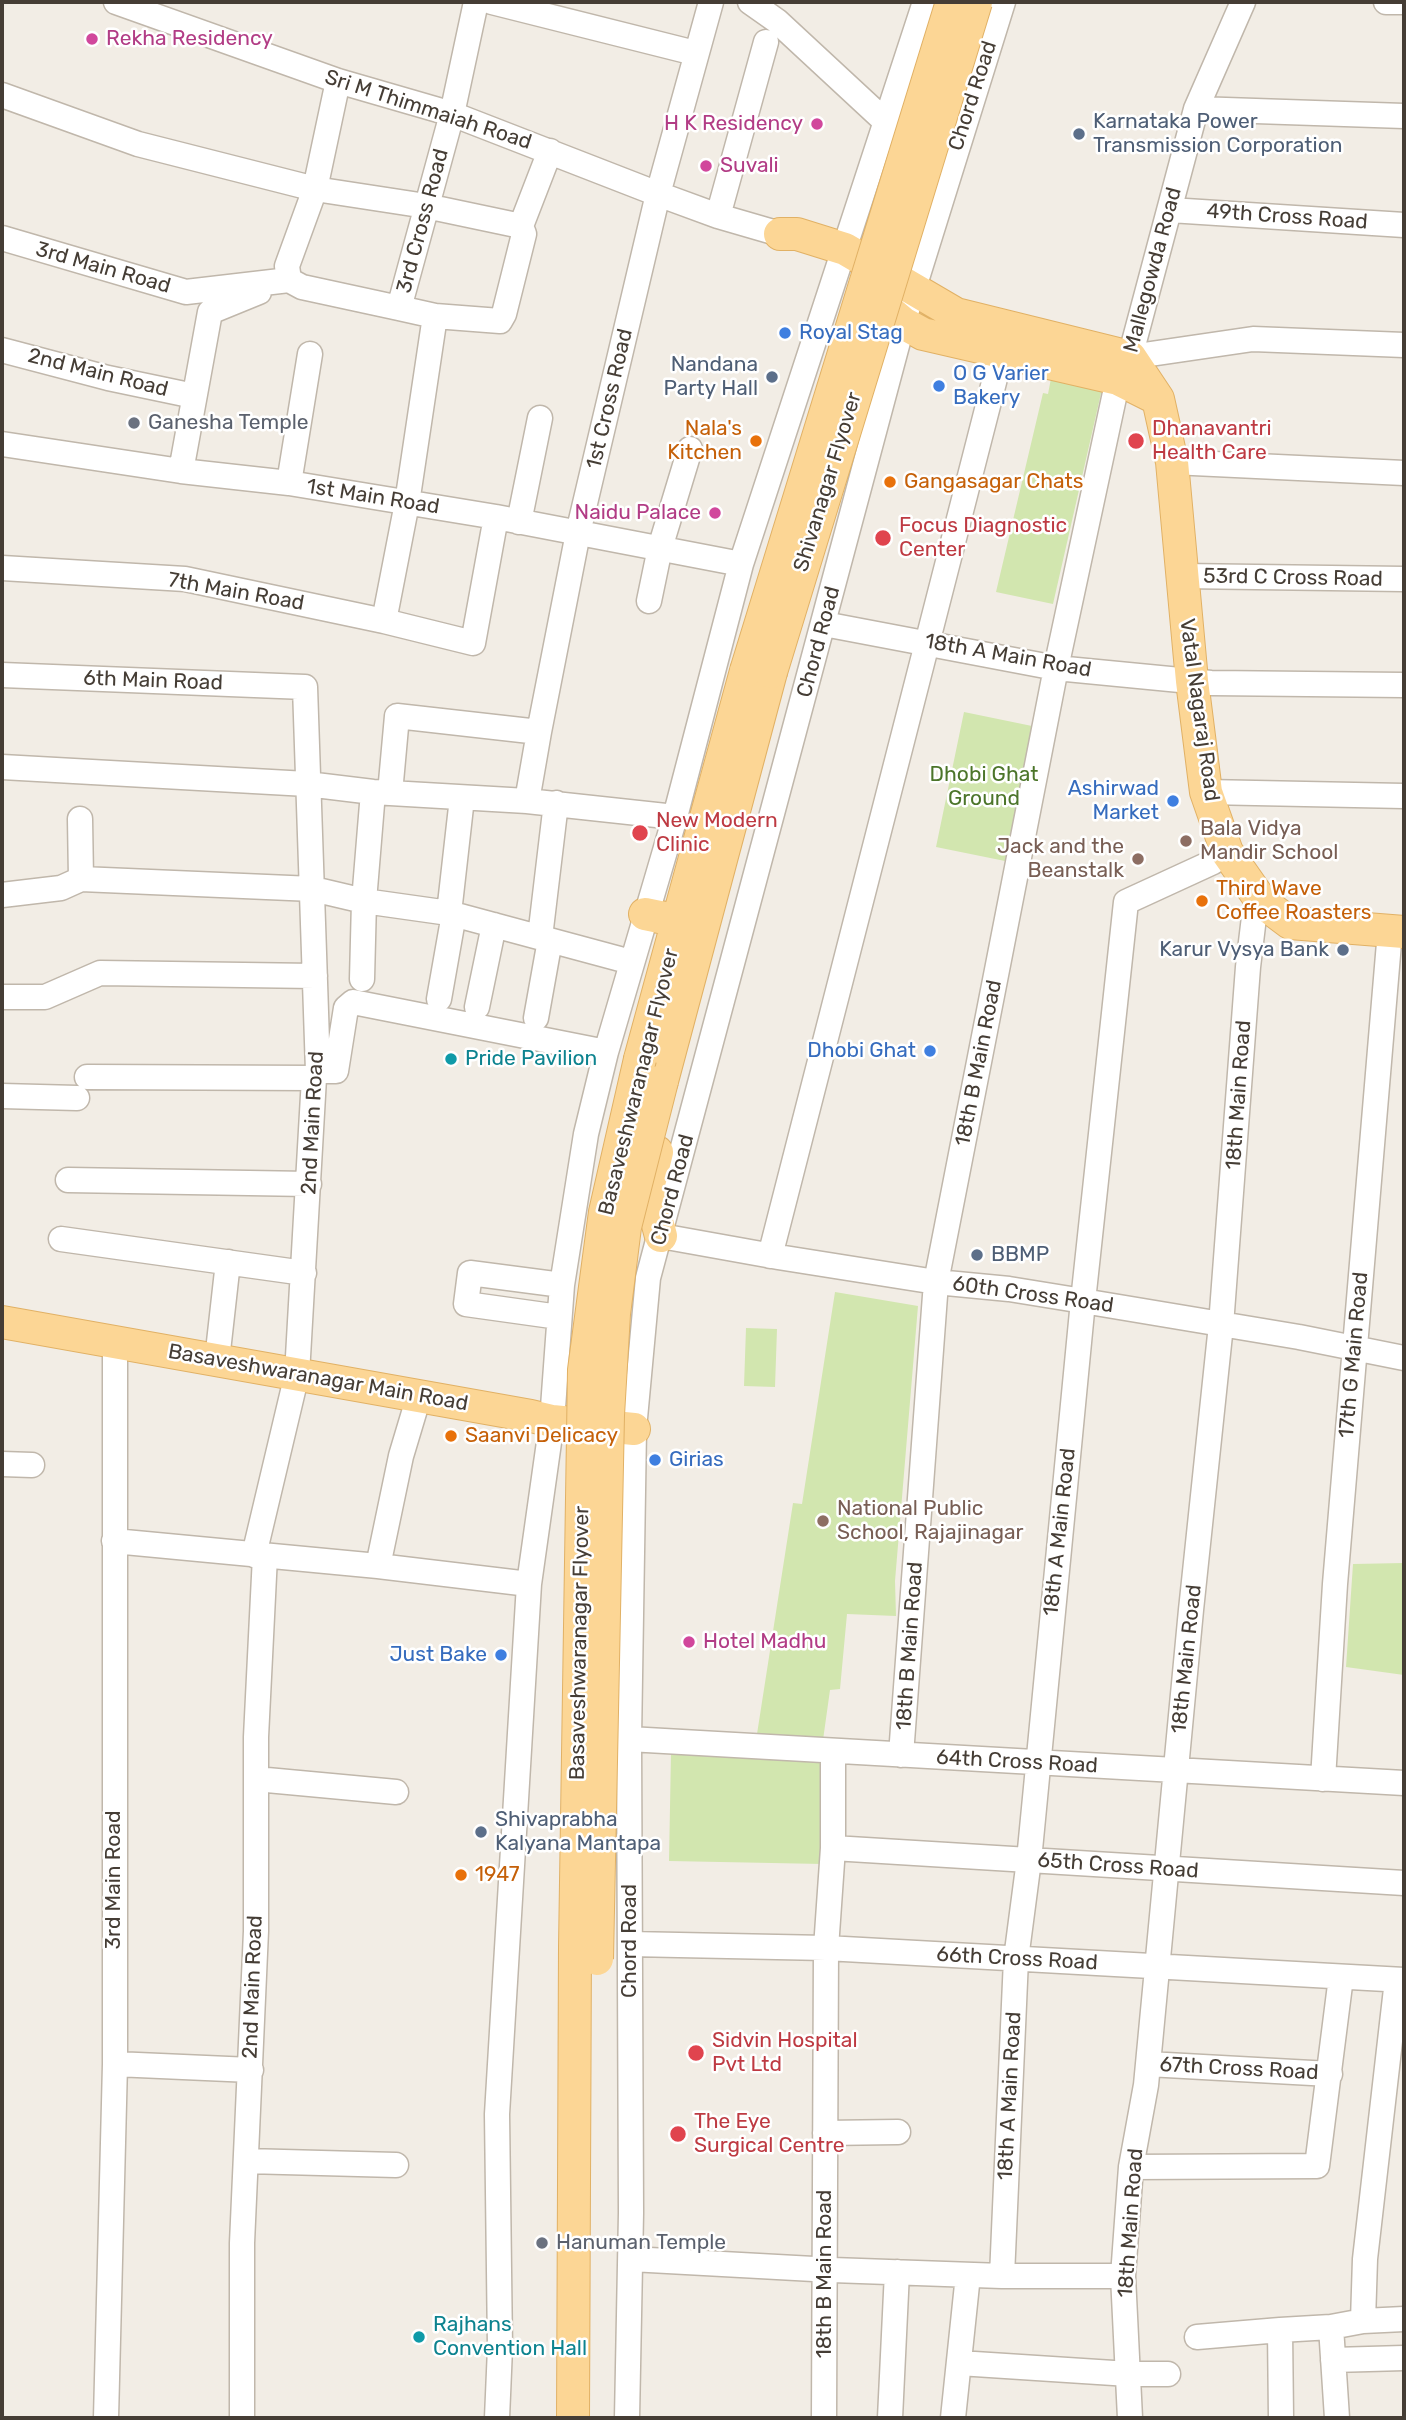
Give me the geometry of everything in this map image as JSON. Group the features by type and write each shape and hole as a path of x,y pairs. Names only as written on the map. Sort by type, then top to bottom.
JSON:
{"main road":[{"name":"Shivanagar Flyover","path":"693,966 758,671 952,2"},
{"name":"Shivanagar Flyover","path":"679,921 720,760 758,671 976,2"},
{"name":"Sri M Thimmaiah Road","path":"780,234 797,234 841,259"},
{"path":"841,259 913,288 956,314 1124,368"},
{"path":"841,259 903,323 923,334 1002,351 1124,368"},
{"name":"Vatal Nagaraj Road","path":"1124,368 1158,399 1172,462 1192,681 1206,792 1227,852 1262,902 1290,923 1397,932"},
{"path":"645,914 679,921"},
{"name":"Basaveshwaranagar Flyover","path":"573,2418 575,1960 584,1370 605,1212 640,1059 679,921"},
{"path":"661,1236 648,1188 688,1037 693,966"},
{"name":"Basaveshwaranagar Flyover","path":"591,2418 597,1932 608,1415 613,1327 625,1227 693,966"},
{"name":"Basaveshwaranagar Main Road","path":"2,1322 551,1421 634,1429"}],"street":[{"name":"Sri M Thimmaiah Road","path":"116,2 338,80 452,114 718,216 780,234"},
{"name":"3rd Cross Road","path":"384,621 407,503 435,316 399,308 452,114 476,2"},
{"path":"492,2 695,53"},
{"name":"1st Cross Road","path":"527,801 578,533 658,194 711,2"},
{"path":"750,2 777,21 887,123"},
{"path":"497,2418 500,2348 498,2115 529,1584 551,1421 562,1285 586,1134 631,962 675,817 741,564 925,2"},
{"name":"Chord Road","path":"627,2418 631,2259 629,1739 634,1429 648,1278 903,323 1003,2"},
{"name":"Mallegowda Road","path":"1124,368 1196,109 1242,2"},
{"path":"1386,2 1404,2"},
{"path":"718,216 766,41"},
{"path":"289,280 286,265 316,189 338,80"},
{"path":"2,96 138,144 316,189 426,206 521,226"},
{"path":"1196,109 1404,116"},
{"path":"435,316 500,321 524,234 521,226 550,151"},
{"name":"49th Cross Road","path":"1170,210 1404,225"},
{"name":"3rd Main Road","path":"2,238 186,292 289,280"},
{"path":"181,471 210,312 289,280 302,286 399,308"},
{"path":"1124,368 1253,339 1404,345"},
{"name":"2nd Main Road","path":"2,350 108,378 194,396"},
{"path":"769,1256 1002,351"},
{"path":"289,483 310,354"},
{"name":"18th B Main Road","path":"901,1755 936,1282 1056,668 1124,368"},
{"path":"508,520 540,418"},
{"name":"1st Main Road","path":"2,444 181,471 289,483 508,520 741,564"},
{"path":"649,601 660,548 690,449"},
{"path":"1172,462 1404,473"},
{"name":"7th Main Road","path":"2,568 185,579 384,621 473,643 508,520"},
{"name":"53rd C Cross Road","path":"1182,576 1404,579"},
{"name":"18th A Main Road","path":"824,624 1056,668 1192,681 1404,685"},
{"name":"6th Main Road","path":"2,675 305,687"},
{"name":"2nd Main Road","path":"242,2418 242,2243 256,1931 260,1556 298,1374 316,1074 313,889 305,687"},
{"path":"362,979 364,901 397,716 539,732"},
{"path":"2,767 307,784 382,792 556,803 675,817"},
{"path":"1206,792 1404,796"},
{"path":"439,999 451,914 462,798"},
{"path":"536,1017 556,803"},
{"path":"80,819 81,879"},
{"name":"18th A Main Road","path":"1002,2276 1016,1959 1029,1860 1083,1301 1126,902 1213,862 1227,852"},
{"path":"2,895 61,888 81,879 313,889 364,901 451,914 631,962"},
{"name":"18th Main Road","path":"1130,2418 1123,2276 1131,2167 1148,2064 1221,1325 1248,967 1254,918 1262,902"},
{"path":"477,1007 494,925"},
{"name":"17th G Main Road","path":"1323,1779 1335,1584 1355,1348 1397,932"},
{"path":"2,997 45,997 100,973 315,976"},
{"path":"2,1096 83,1087 336,1071 346,1008 353,1002 606,1052"},
{"path":"68,1180 309,1184"},
{"name":"60th Cross Road","path":"661,1236 936,1282 1009,1289 1083,1301 1404,1358"},
{"path":"61,1239 304,1273"},
{"path":"217,1360 228,1262"},
{"path":"559,1317 466,1304 470,1273 562,1285"},
{"name":"3rd Main Road","path":"106,2418 115,2064 115,1342"},
{"path":"379,1566 401,1456 419,1396"},
{"path":"2,1464 32,1465"},
{"path":"114,1541 379,1566 529,1584"},
{"name":"64th Cross Road","path":"629,1739 1404,1783"},
{"name":"18th B Main Road","path":"824,2418 825,1948 833,1847 833,1751"},
{"path":"256,1779 396,1792"},
{"name":"65th Cross Road","path":"833,1847 1404,1884"},
{"name":"66th Cross Road","path":"630,1944 825,1948 1401,1980"},
{"path":"1131,2167 1317,2166 1341,1977"},
{"path":"1363,2321 1364,2259 1401,1980"},
{"path":"115,2064 251,2070"},
{"name":"67th Cross Road","path":"1148,2064 1330,2074"},
{"path":"825,2133 898,2132"},
{"path":"246,2161 397,2165"},
{"path":"631,2259 825,2270 1002,2276 1123,2276"},
{"path":"890,2418 897,2272"},
{"path":"953,2418 968,2274"},
{"path":"1197,2337 1404,2319"},
{"path":"1331,2327 1337,2418"},
{"path":"1280,2330 1281,2418"},
{"path":"1333,2360 1404,2358"},
{"path":"959,2363 1168,2374"}],"green space":[{"path":"1053,368 1102,389 1053,604 996,592 1043,393 1048,394"},
{"name":"Dhobi Ghat Ground","path":"964,712 1032,726 1005,861 936,847"},
{"path":"835,1292 918,1306 895,1581 896,1616 847,1614 840,1689 830,1690 823,1740 757,1734 793,1503 802,1504"},
{"path":"746,1328 777,1329 775,1387 744,1386"},
{"path":"1404,1563 1404,1675 1346,1667 1353,1564"},
{"path":"671,1753 825,1757 823,1864 669,1861"}],"place":[{"name":"Rekha Residency","path":"92,39"},
{"name":"H K Residency","path":"817,124"},
{"name":"Karnataka Power Transmission Corporation","path":"1079,134"},
{"name":"Suvali","path":"706,166"},
{"name":"Royal Stag","path":"785,333"},
{"name":"Nandana Party Hall","path":"772,377"},
{"name":"O G Varier Bakery","path":"939,386"},
{"name":"Ganesha Temple","path":"134,423"},
{"name":"Nala's Kitchen","path":"756,441"},
{"name":"Dhanavantri Health Care","path":"1136,441"},
{"name":"Gangasagar Chats","path":"890,482"},
{"name":"Naidu Palace","path":"715,513"},
{"name":"Focus Diagnostic Center","path":"883,538"},
{"name":"Ashirwad Market","path":"1173,801"},
{"name":"New Modern Clinic","path":"640,833"},
{"name":"Bala Vidya Mandir School","path":"1186,841"},
{"name":"Jack and the Beanstalk","path":"1138,859"},
{"name":"Third Wave Coffee Roasters","path":"1202,901"},
{"name":"Karur Vysya Bank","path":"1343,950"},
{"name":"Dhobi Ghat","path":"930,1051"},
{"name":"Pride Pavilion","path":"451,1059"},
{"name":"BBMP","path":"977,1255"},
{"name":"Saanvi Delicacy","path":"451,1436"},
{"name":"Girias","path":"655,1460"},
{"name":"National Public School, Rajajinagar","path":"823,1521"},
{"name":"Hotel Madhu","path":"689,1642"},
{"name":"Just Bake","path":"501,1655"},
{"name":"Shivaprabha Kalyana Mantapa","path":"481,1832"},
{"name":"1947","path":"461,1875"},
{"name":"Sidvin Hospital Pvt Ltd","path":"696,2053"},
{"name":"The Eye Surgical Centre","path":"678,2134"},
{"name":"Hanuman Temple","path":"542,2243"},
{"name":"Rajhans Convention Hall","path":"419,2337"}]}
